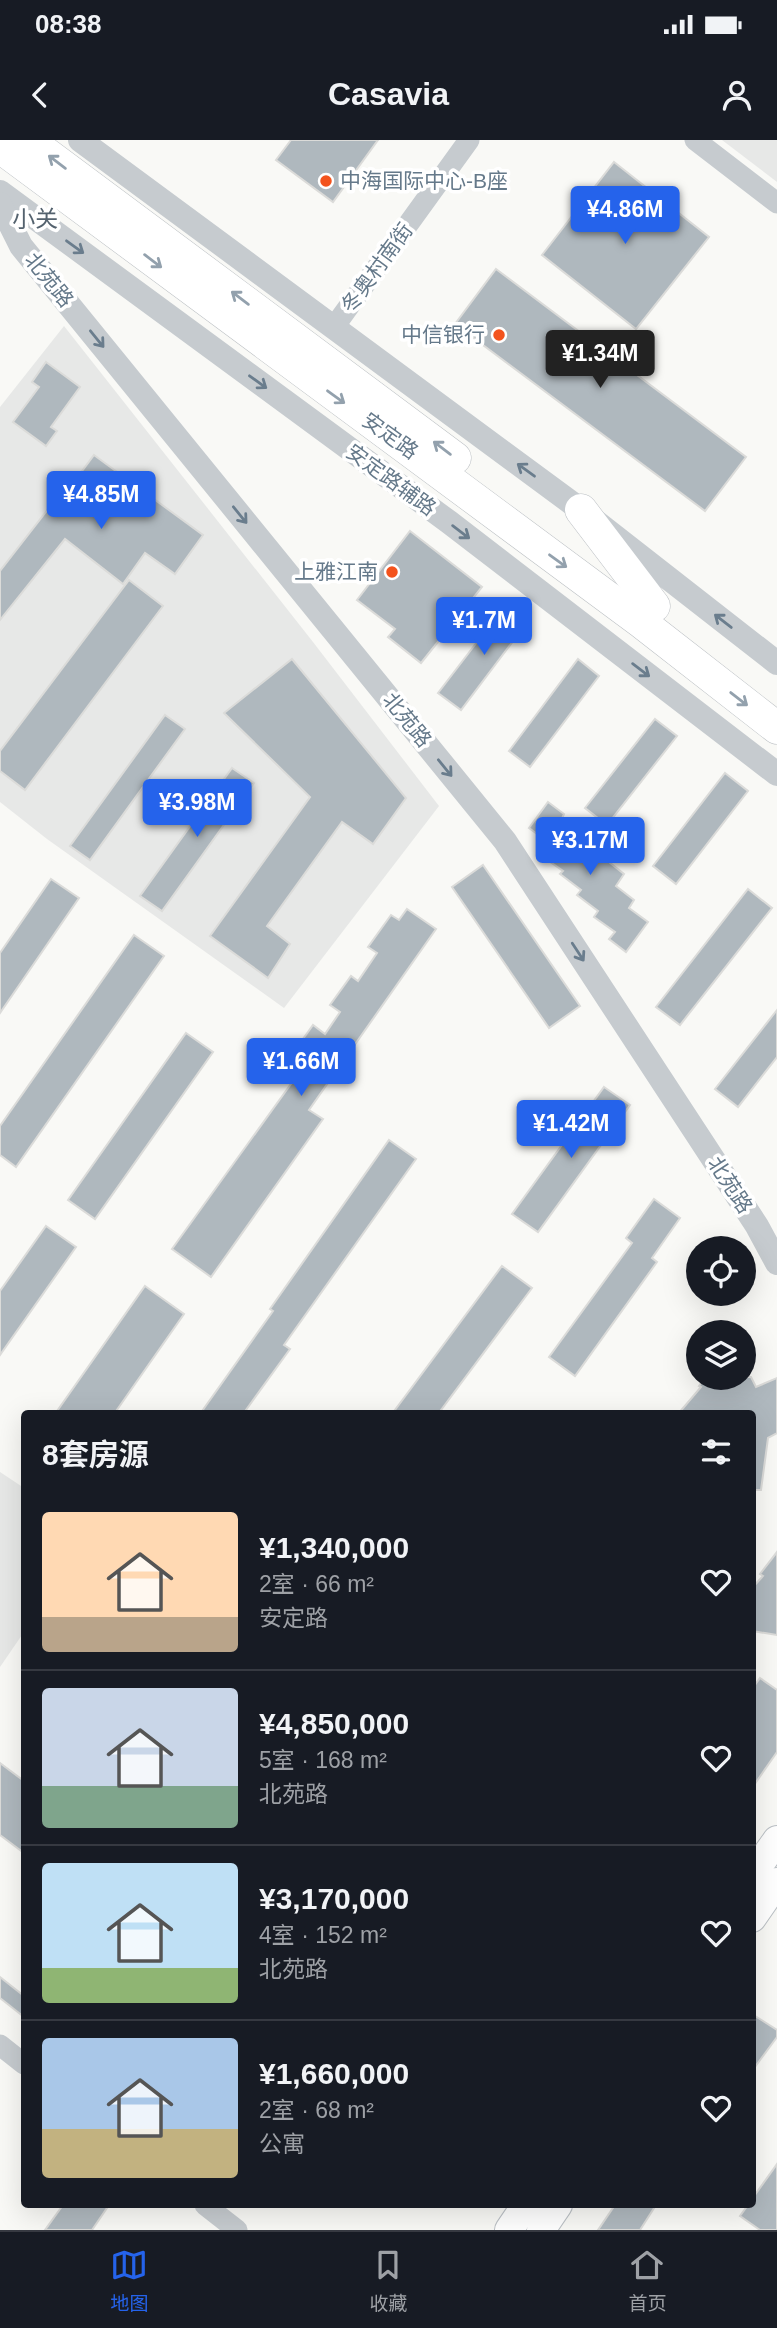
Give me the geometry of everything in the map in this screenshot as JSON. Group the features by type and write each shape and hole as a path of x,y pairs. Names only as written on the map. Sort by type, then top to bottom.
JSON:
{"main road":[{"name":"安定路","path":"28,140 654,606 777,701"},
{"name":"安定路","path":"0,147 641,622 777,728"},
{"path":"581,510 654,606"},
{"path":"756,1869 777,1840"},
{"path":"756,1913 777,1882"},
{"path":"509,2230 524,2208"},
{"path":"541,2230 556,2208"}],"street":[{"path":"80,140 581,510 777,663"},
{"name":"冬奥村南街","path":"334,327 470,140"},
{"path":"695,140 777,202"},
{"name":"安定路辅路","path":"0,192 449,522 777,774"},
{"name":"北苑路","path":"0,204 21,246 505,841 757,1226 777,1263"},
{"path":"0,2045 21,2062"},
{"path":"209,2208 237,2230"}],"shaded area":[{"path":"722,140 777,140 777,182"},
{"path":"64,326 439,806 284,1008 47,839 0,802 0,407"},
{"path":"0,1472 21,1486 21,1636 0,1667"}],"building":[{"name":"中海国际中心-B座","path":"291,140 378,140 333,202 276,160"},
{"path":"614,162 709,237 636,329 542,255"},
{"path":"496,269 746,457 705,511 455,324"},
{"path":"46,362 80,387 51,427 57,431 46,446 13,422 39,387 32,382"},
{"path":"94,455 203,535 175,574 145,553 123,584 65,539 0,620 0,571 52,504 56,506"},
{"path":"410,531 482,587 421,663 388,637 395,629 357,600"},
{"path":"129,580 163,606 25,790 0,771 0,751"},
{"path":"507,603 529,620 461,710 438,693"},
{"path":"292,659 406,798 373,844 342,822 267,926 290,944 268,978 210,936 310,797 224,713"},
{"path":"578,659 599,676 530,767 509,751"},
{"path":"165,715 185,729 90,860 70,846"},
{"path":"655,719 677,736 607,825 585,808"},
{"path":"232,768 254,783 162,911 140,896"},
{"path":"725,773 748,791 676,884 653,866"},
{"path":"548,802 564,814 560,823 624,874 616,886 634,900 629,908 648,922 626,952 609,939 615,932 594,917 598,911 577,895 581,890 560,874 563,871 549,861 553,856 540,845 544,839 529,828"},
{"path":"483,865 580,1006 549,1028 452,887"},
{"path":"51,879 79,898 0,1013 0,953"},
{"path":"748,889 772,908 680,1025 656,1007"},
{"path":"407,909 436,929 309,1110 323,1119 211,1277 172,1249 306,1063 293,1053 313,1025 325,1034 340,1012 330,1005 351,976 358,981 377,953 368,947 391,915 399,920"},
{"path":"134,935 164,956 16,1167 0,1155 0,1126"},
{"path":"777,1010 777,1057 738,1107 715,1089"},
{"path":"186,1033 213,1052 95,1219 68,1200"},
{"path":"604,1087 630,1105 538,1232 512,1214"},
{"path":"389,1140 416,1159 284,1345 290,1349 246,1410 203,1410 273,1311 270,1309"},
{"path":"654,1199 680,1218 652,1258 657,1262 575,1376 549,1357 632,1243 626,1238"},
{"path":"46,1226 76,1247 0,1355 0,1291"},
{"path":"502,1266 532,1288 441,1410 395,1410"},
{"path":"145,1286 184,1314 117,1410 58,1410"},
{"path":"777,1378 777,1433 768,1438 761,1490 756,1490 756,1410 681,1410 698,1390 756,1390 756,1387"},
{"path":"777,1552 777,1635 756,1632 756,1584 763,1576 760,1574"},
{"path":"760,1678 777,1690 777,1752 756,1782 756,1684"},
{"path":"0,1763 21,1779 21,1851 0,1835"},
{"path":"0,1977 21,1994 21,2015 0,1998"},
{"path":"756,2017 777,2030 777,2037 756,2066"},
{"path":"777,2164 777,2230 760,2230 740,2216 746,2208 756,2208 756,2193"},
{"path":"61,2208 107,2208 92,2230 45,2230"},
{"path":"613,2208 654,2208 640,2230 598,2230"}],"place":[{"name":"中海国际中心-B座","path":"326,181"},
{"name":"中信银行","path":"499,335"},
{"name":"上雅江南","path":"392,572"}],"district":[{"name":"小关","path":"35,219"}]}
